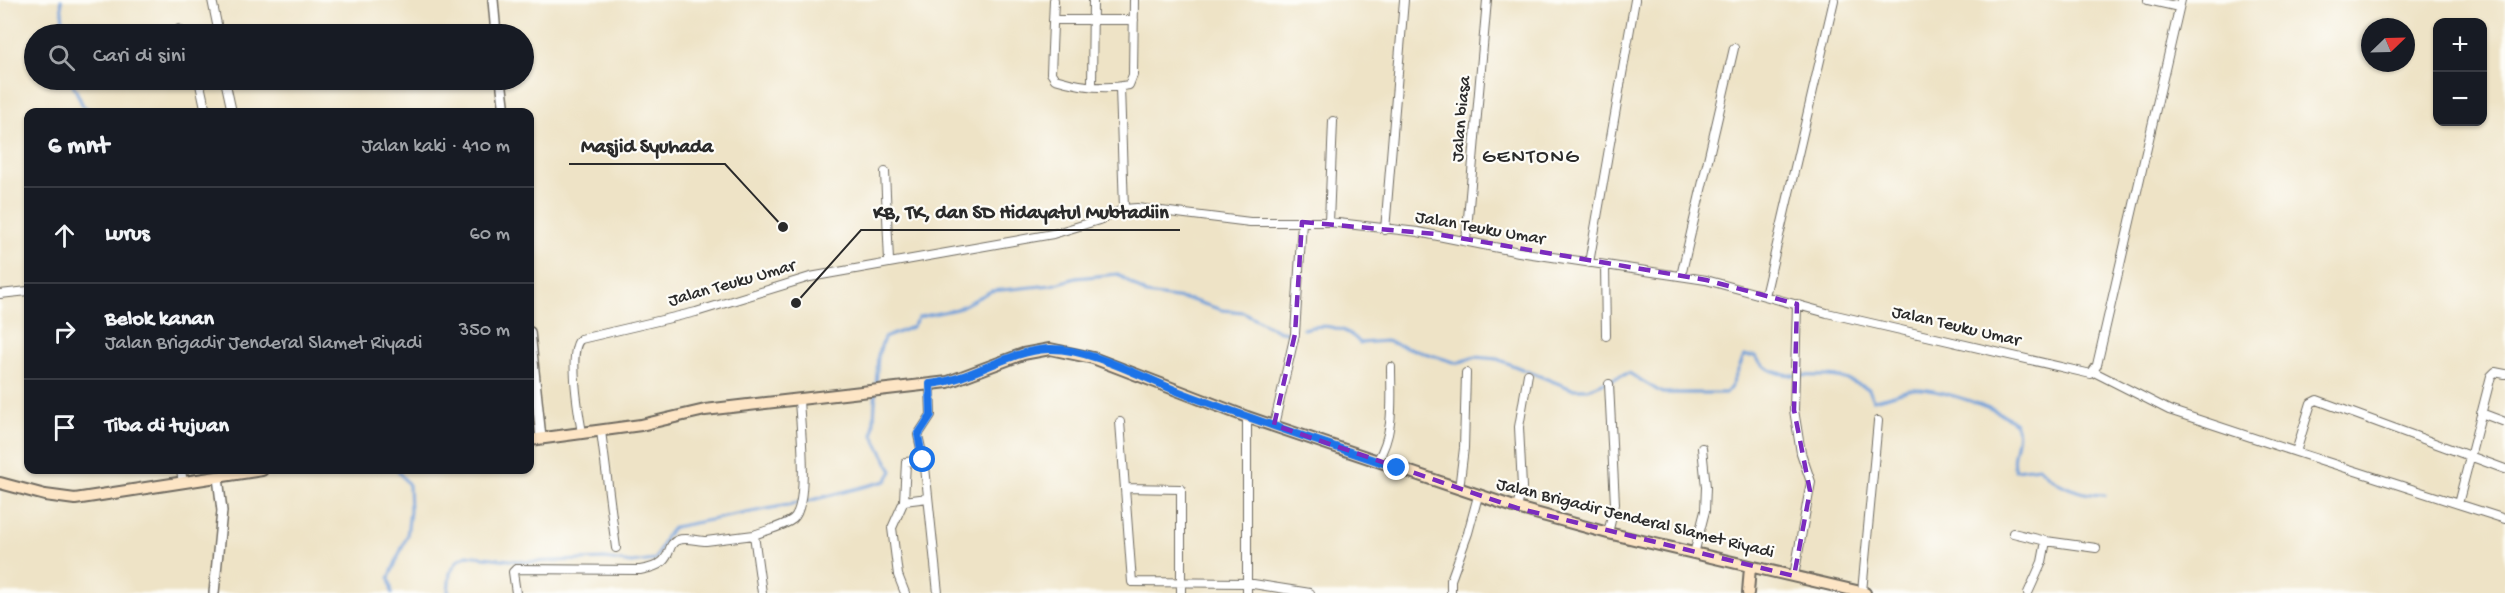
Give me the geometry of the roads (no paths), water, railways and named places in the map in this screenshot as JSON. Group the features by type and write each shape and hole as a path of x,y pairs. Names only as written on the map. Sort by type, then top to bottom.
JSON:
{"main road":[{"name":"Jalan Brigadir Jenderal Slamet Riyadi","path":"535,439 658,422 695,411 957,380 1035,351 1057,350 1093,358 1247,417 1517,508 1608,533 1864,593"},
{"path":"0,483 45,495 75,499 236,474"},
{"path":"1748,593 1750,567"}],"street":[{"path":"213,0 217,24"},
{"path":"493,0 495,24"},
{"path":"1054,0 1051,73 1055,79 1074,85 1120,87 1129,85 1133,75 1134,0"},
{"path":"1092,86 1093,0"},
{"path":"1384,230 1404,0"},
{"name":"Jalan biasa","path":"1466,241 1487,0"},
{"path":"1589,262 1635,0"},
{"path":"1765,296 1834,0"},
{"path":"2148,0 2180,4 2144,171 2094,372 2169,410 2505,519"},
{"path":"1053,20 1134,20"},
{"path":"1681,276 1734,48"},
{"path":"1120,87 1124,209"},
{"path":"201,90 205,108"},
{"path":"227,90 231,108"},
{"path":"502,90 504,108"},
{"path":"1329,222 1333,121"},
{"path":"885,172 889,261"},
{"name":"Jalan Teuku Umar","path":"582,434 575,387 575,356 578,340 696,312 810,277 889,261 1053,234 1078,228 1124,209 1147,208 1179,215 1250,222 1329,222 1384,230 1418,232 1605,265 1706,280 2087,375 2094,372"},
{"path":"1274,425 1295,334 1302,222"},
{"path":"1605,265 1606,336"},
{"path":"0,294 24,291"},
{"path":"1794,576 1811,482 1797,433 1795,370 1797,304"},
{"path":"1377,461 1386,447 1392,417 1391,367"},
{"path":"2458,504 2492,376 2495,372 2505,374"},
{"path":"1459,489 1465,438 1466,373"},
{"path":"1517,508 1522,487 1519,426 1528,374"},
{"path":"930,384 931,415 918,435 928,498 938,593"},
{"path":"1608,533 1615,504 1609,384"},
{"path":"516,593 513,572 516,569 640,570 659,566 665,562 672,544 679,539 705,541 754,535 789,522 800,510 799,400"},
{"path":"2296,452 2311,403 2316,400 2505,469"},
{"path":"2481,414 2505,422"},
{"path":"1247,417 1247,593"},
{"path":"534,418 535,439"},
{"path":"1864,593 1878,421"},
{"path":"1120,422 1132,582 1247,583 1310,593"},
{"path":"601,431 616,548"},
{"path":"1694,554 1705,511 1706,488 1702,448"},
{"path":"905,593 898,575 892,528 904,501 906,462 923,460"},
{"path":"182,474 183,483"},
{"path":"214,593 222,511 218,477"},
{"path":"1125,488 1181,489 1181,593"},
{"path":"1451,593 1451,580 1478,496"},
{"path":"904,501 928,498"},
{"path":"2013,532 2046,541 2096,548"},
{"path":"754,535 762,593"},
{"path":"2028,593 2042,562 2046,541"}],"waterway":[{"path":"61,0 63,24"},
{"path":"76,90 83,106 86,108"},
{"path":"448,593 450,573 458,560 467,555 526,562 605,559 631,563 655,560 666,536 674,527 808,501 886,481 892,471 873,435 878,355 884,338 912,327 919,317 957,309 991,291 1052,285 1076,278 1118,274 1146,294 1191,300 1222,310 1243,312 1276,330 1292,333"},
{"path":"1303,329 1319,326 1334,328 1348,333 1360,343 1386,341 1457,363 1475,357 1497,359 1572,389 1587,389 1629,373 1662,393 1726,393 1731,387 1744,356 1755,356 1771,370 1781,373 1846,379 1869,389 1873,400 1913,389 1936,391 1986,407 2011,419 2016,425 2018,436 2013,458 2015,470 2039,467 2053,479 2069,488 2105,495"},
{"path":"392,593 389,578 407,536 410,511 409,485 400,474"}],"place":[{"name":"Masjid Syuhada","path":"783,227"},
{"name":"KB, TK, dan SD Hidayatul Mubtadiin","path":"796,303"}],"district":[{"name":"GENTONG","path":"1531,158"}]}
